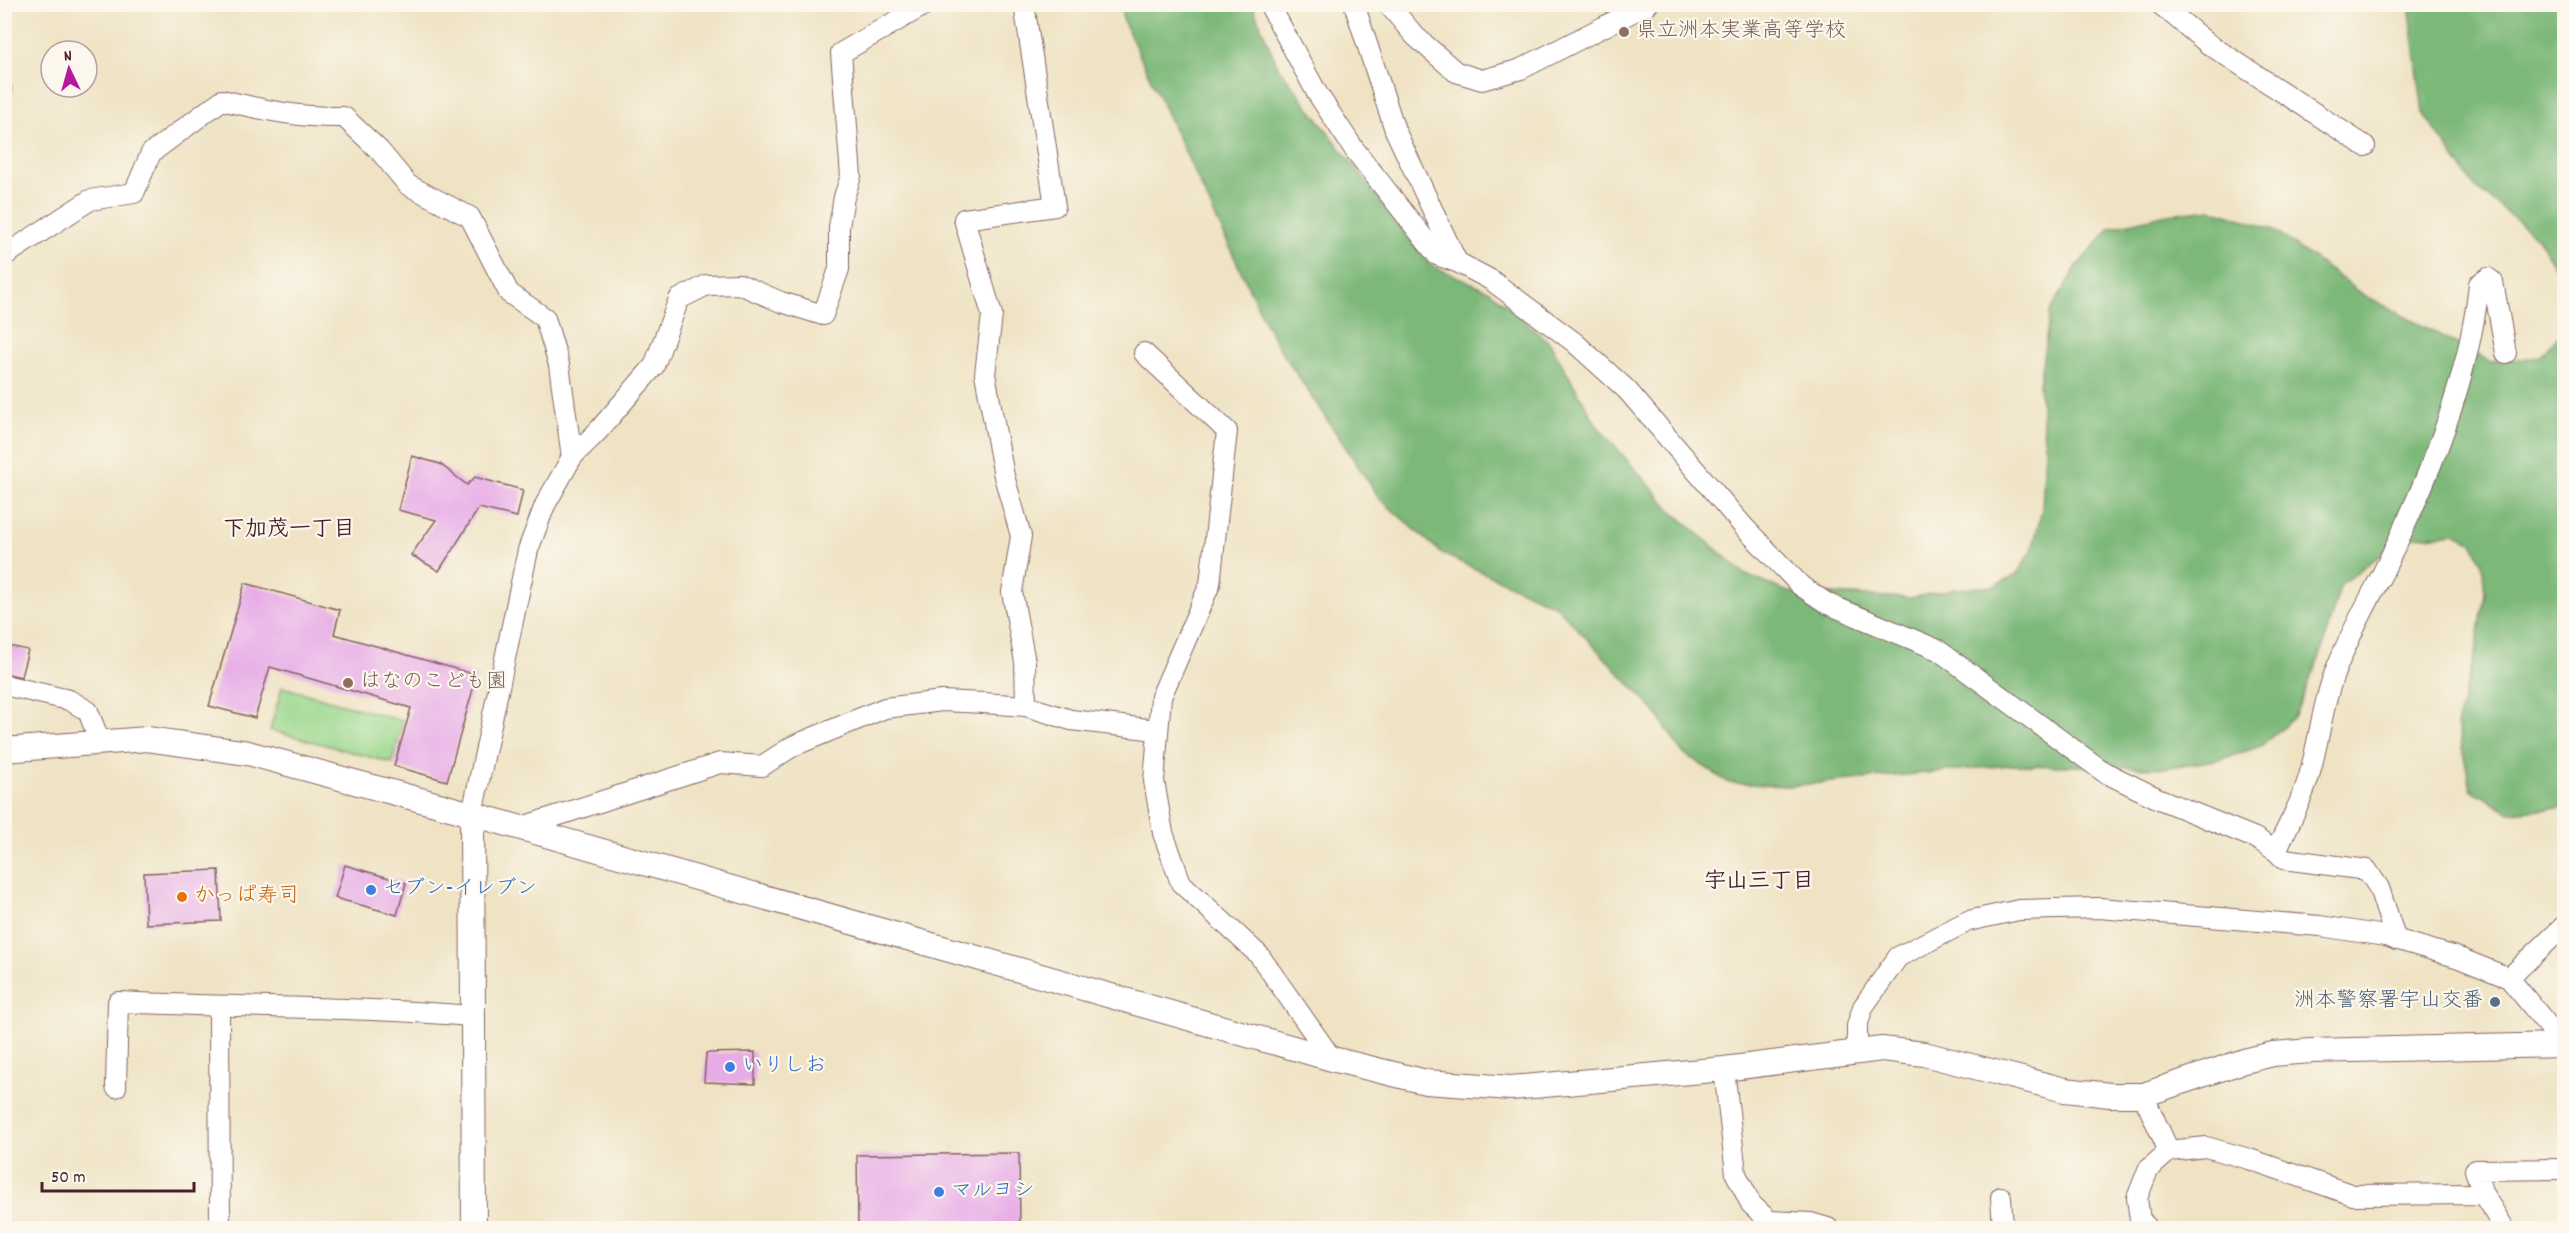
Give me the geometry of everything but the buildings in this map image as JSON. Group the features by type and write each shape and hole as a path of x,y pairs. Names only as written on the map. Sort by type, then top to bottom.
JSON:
{"street":[{"path":"474,1228 471,814 528,550 544,505 572,457 654,366 679,299 707,285 739,284 781,302 823,315 839,269 839,227 844,197 851,176 841,53 926,4"},
{"path":"1024,4 1055,206 964,219 992,315 984,374 1004,476 1021,536 1012,592 1025,662 1026,706"},
{"path":"1269,4 1317,93 1354,149 1437,255 1457,262 1491,280 1574,342 1627,390 1744,527 1801,586 1828,604 1938,650 2104,772 2157,798 2255,838 2284,859 2367,870 2379,888 2396,940"},
{"path":"1354,4 1395,130 1457,262"},
{"path":"1388,4 1415,36 1456,72 1482,80 1521,69 1648,4"},
{"path":"2160,4 2207,43 2365,146"},
{"path":"4,256 90,200 134,193 151,153 222,100 274,112 318,118 344,117 379,150 408,184 470,217 509,293 545,318 559,365 572,457"},
{"path":"2276,851 2309,778 2325,704 2338,663 2387,563 2433,459 2456,391 2476,309 2479,284 2488,278 2493,282 2506,353"},
{"path":"1144,353 1227,431 1210,584 1161,697 1156,730 1154,781 1163,833 1181,883 1259,955 1332,1059"},
{"path":"4,685 69,700 88,711 100,742"},
{"path":"519,828 720,763 762,766 793,746 885,708 942,701 1026,706 1071,720 1156,730"},
{"path":"4,750 147,739 248,753 471,814 1332,1059 1426,1082 1511,1088 1724,1069 1882,1049 1924,1054 2086,1094 2143,1095 2244,1061 2273,1054 2311,1051 2565,1045"},
{"path":"1857,1051 1857,1026 1863,1007 1898,957 1968,921 2019,910 2110,909 2320,926 2385,936 2459,958 2509,978 2565,1045"},
{"path":"2509,978 2565,926"},
{"path":"116,1087 118,1002 219,1007 396,1010 472,1016"},
{"path":"219,1007 220,1228"},
{"path":"1724,1069 1736,1174 1751,1204 1769,1221 1811,1223 1828,1228"},
{"path":"2143,1095 2169,1151"},
{"path":"2148,1228 2140,1220 2137,1198 2148,1170 2169,1151 2206,1147 2249,1159 2353,1196 2483,1194"},
{"path":"2504,1228 2483,1194 2475,1170 2565,1169"},
{"path":"2001,1197 2003,1228"}],"green space":[{"path":"1120,5 1252,5 1278,67 1430,265 1490,291 1550,343 1598,427 1672,511 1746,575 1788,592 1910,598 1954,589 1994,586 2016,575 2032,551 2042,510 2045,449 2039,384 2050,312 2077,266 2110,228 2167,214 2212,209 2272,229 2364,295 2491,362 2540,357 2564,329 2564,807 2509,812 2471,789 2457,724 2477,646 2485,593 2482,562 2471,541 2457,533 2404,538 2341,584 2320,656 2294,717 2261,746 2222,759 2164,768 2011,765 1788,786 1729,783 1682,752 1655,711 1556,606 1443,554 1380,499 1278,346 1262,316 1124,22"},
{"path":"2409,5 2564,5 2564,283 2538,238 2475,187 2423,113"},
{"path":"5,51 12,91 4,102"},
{"path":"282,687 403,721 392,763 270,730"}],"place":[{"name":"県立洲本実業高等学校","path":"1624,32"},
{"name":"はなのこども園","path":"348,683"},
{"name":"セブン-イレブン","path":"371,890"},
{"name":"かっぱ寿司","path":"182,897"},
{"name":"洲本警察署宇山交番","path":"2495,1002"},
{"name":"いりしお","path":"730,1067"},
{"name":"マルヨシ","path":"939,1192"}],"district":[{"name":"下加茂一丁目","path":"289,530"},
{"name":"宇山三丁目","path":"1759,882"}]}
